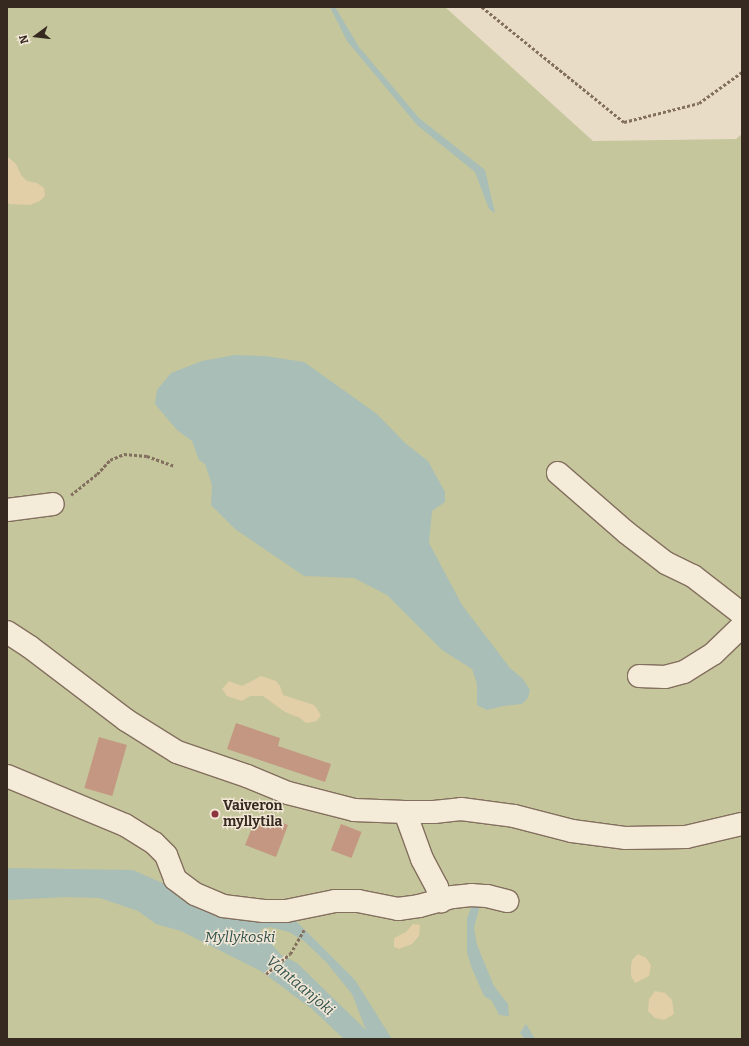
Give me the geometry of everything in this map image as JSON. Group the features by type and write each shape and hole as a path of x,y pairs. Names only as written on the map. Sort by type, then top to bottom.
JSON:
{"lane":[{"path":"558,473 627,533 660,559 693,576 742,614"},
{"path":"7,510 53,504"},
{"path":"639,676 665,678 684,672 713,654 742,626"},
{"path":"7,632 30,647 126,720 177,752 247,776 288,793 354,810 434,812 461,809 514,816 572,831 625,838 686,837 742,824"},
{"path":"7,776 125,825 154,843 166,855 175,879 195,894 223,906 264,911 286,911 336,901 358,901 398,909 471,895 487,896 507,901"},
{"path":"405,812 422,859 437,887 441,901"}],"path":[{"path":"482,7 624,122 699,103 742,72"},
{"path":"53,504 76,492 110,460 124,454 147,456 174,466"},
{"path":"266,974 290,954 300,938"}],"green space":[{"path":"7,7 445,7 593,141 736,139 742,134 742,1039 7,1039"}],"sand":[{"path":"7,156 16,164 21,175 27,181 37,183 44,188 45,196 40,201 30,205 9,204 7,198"},
{"path":"261,676 276,681 280,686 283,695 314,705 321,715 317,721 306,723 300,718 285,712 263,696 250,696 242,701 227,696 222,689 229,681 242,686"},
{"path":"413,924 420,925 419,936 412,944 399,949 394,947 394,938 406,932"},
{"path":"638,954 646,958 651,965 649,976 635,983 631,976 631,966 632,960"},
{"path":"655,991 665,993 672,1000 674,1014 664,1020 655,1018 648,1011 649,999"}],"water":[{"path":"330,7 335,7 359,47 419,118 485,170 495,213 489,209 475,172 417,125 347,41"},
{"path":"235,355 265,356 304,362 377,414 405,443 428,461 445,492 445,502 432,511 429,543 462,605 510,668 523,679 530,690 528,698 522,704 503,706 487,710 477,705 477,684 472,669 442,650 387,595 354,578 304,576 235,529 211,505 212,485 205,464 199,460 192,441 177,430 155,404 157,390 171,373 202,361"},
{"path":"7,869 133,870 167,885 178,897 198,906 295,920 355,980 392,1039 344,1039 312,1009 261,971 181,931 156,924 138,911 100,898 65,897 7,900","holes":["270,927 289,932 304,941 326,962 352,994 366,1030 297,963 281,955 260,930"]},
{"path":"473,901 480,905 474,928 477,945 494,986 508,1004 509,1016 499,1015 492,1001 484,996 471,966 467,952 467,919"},
{"path":"526,1024 535,1039 525,1039 520,1033"}],"pier":[{"path":"285,955 289,957 268,976 264,973"}],"building":[{"path":"236,723 280,738 278,746 331,764 325,782 227,749"},
{"path":"99,737 127,745 112,796 84,788"},
{"path":"264,816 288,825 276,857 245,845 254,823 261,826"},
{"path":"341,824 362,832 352,858 331,850"}],"place":[{"name":"Vaiveron myllytila","path":"215,814"}],"water label":[{"name":"Myllykoski","path":"240,938"},
{"name":"Vantaanjoki","path":"300,986"}]}
